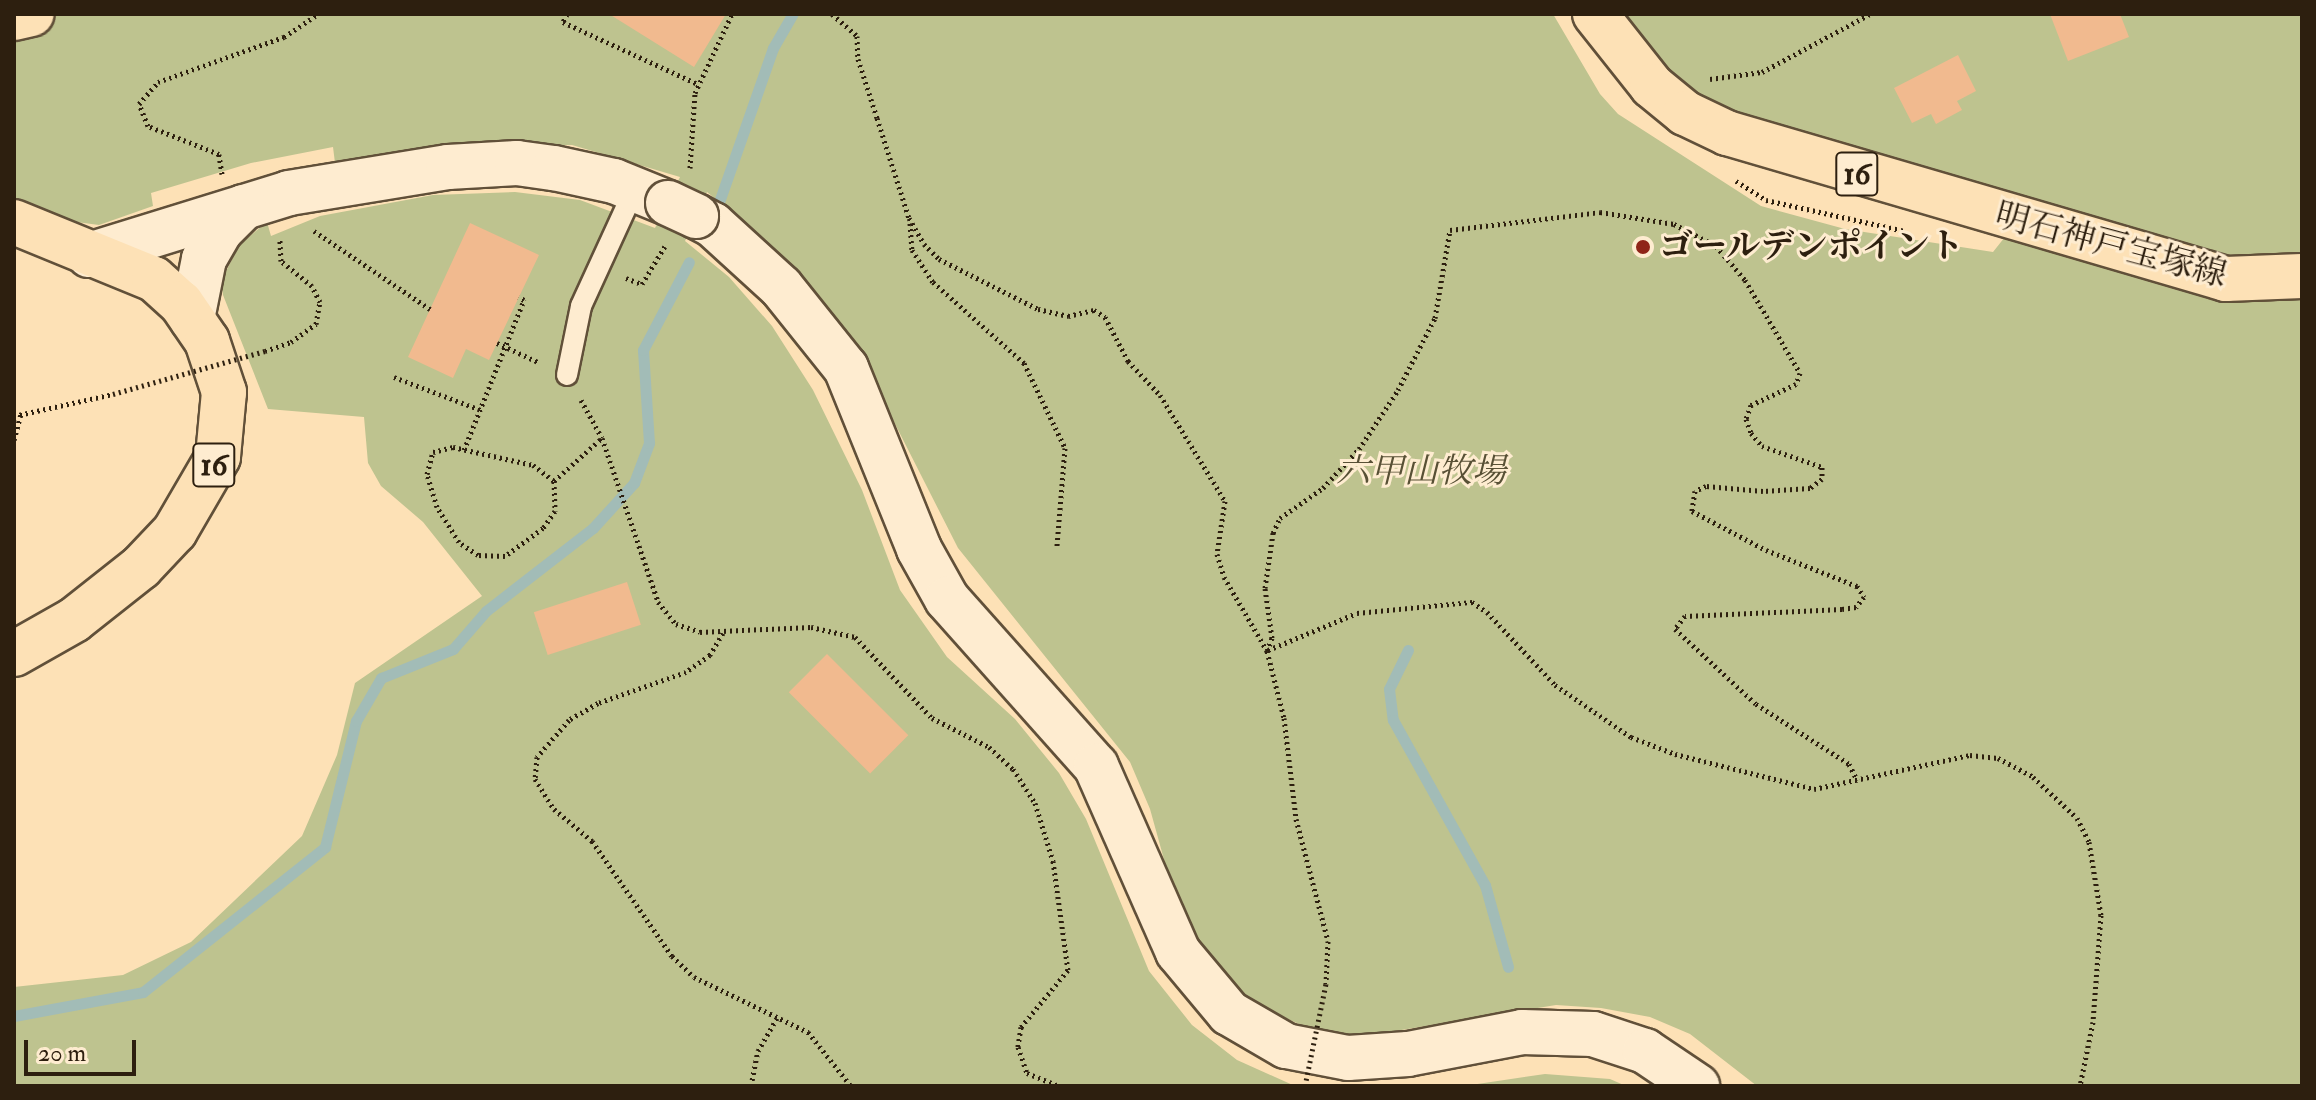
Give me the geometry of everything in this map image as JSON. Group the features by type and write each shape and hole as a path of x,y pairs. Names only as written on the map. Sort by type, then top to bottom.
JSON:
{"main road":[{"path":"14,18 32,14"},
{"name":"明石神戸宝塚線","path":"1595,14 1669,101 1709,126 1773,148 2226,279 2302,276"},
{"name":"16","path":"14,222 154,279 192,319 218,366 224,392 218,457 175,531 141,567 74,620 14,654"}],"street":[{"path":"89,255 233,191 340,184 493,164 554,168 671,207 781,287 846,368 919,549 947,599 1096,766 1178,952 1229,1013 1286,1046 1348,1058 1408,1054 1522,1032 1593,1034 1645,1051 1697,1086"},
{"path":"192,319 204,259 221,230 233,191"}],"lane":[{"path":"567,375 581,306 671,207"}],"path":[{"path":"233,191 219,154 148,126 139,104 158,82 284,37 318,14"},
{"path":"567,14 563,22 698,84"},
{"path":"642,284 671,207 698,84 732,14"},
{"path":"832,14 857,36 858,59 909,218 912,250 933,282 1024,363 1065,448 1057,546"},
{"path":"1669,101 1700,81 1762,72 1870,14"},
{"path":"1267,651 1272,638 1265,588 1273,533 1280,518 1323,488 1359,449 1398,390 1435,318 1450,230 1600,212 1674,224 1716,246 1736,269 1789,348 1800,373 1796,384 1751,405 1746,419 1751,433 1762,446 1822,467 1822,479 1810,488 1763,491 1706,486 1695,491 1692,511 1766,550 1857,586 1864,597 1856,607 1842,609 1685,616 1675,629 1756,704 1849,764 1857,780"},
{"path":"909,218 939,259 1038,309 1068,316 1094,310 1105,317 1123,353 1160,395 1225,501 1217,554 1224,577 1267,651 1284,718 1296,819 1328,941 1326,984 1305,1086"},
{"path":"305,224 430,309"},
{"path":"14,416 113,394 291,342 316,324 320,302 312,286 281,261"},
{"path":"464,450 524,300 519,297"},
{"path":"394,377 481,410"},
{"path":"14,440 21,414"},
{"path":"554,481 602,438"},
{"path":"453,447 533,465 554,481 555,511 543,528 505,556 478,555 459,542 445,519 427,474 433,452 453,447"},
{"path":"608,456 658,602 676,624 724,632 811,627 855,637 932,718 989,747 1013,769 1035,803 1053,861 1068,970 1021,1027 1018,1047 1027,1073 1059,1086"},
{"path":"1267,651 1357,613 1472,602 1487,612 1555,685 1631,737 1722,767 1814,789 1891,777 1970,755 1998,758 2033,777 2077,818 2093,856 2101,915 2093,1022 2080,1086"},
{"path":"724,632 710,655 686,672 598,703 569,720 537,757 535,779 542,796 592,841 672,956 694,977 808,1032 851,1086"},
{"path":"751,1086 758,1051 777,1018"}],"green space":[{"name":"六甲山牧場","path":"14,14 1553,14 1600,94 1618,114 1761,206 1845,229 1993,252 2024,213 1716,111 1675,81 1621,14 2302,14 2302,1086 1757,1086 1690,1034 1650,1017 1601,1008 1556,1005 1352,1038 1301,1025 1256,1004 1225,979 1180,917 1150,809 1130,762 958,548 857,349 815,293 769,244 707,192 685,241 729,277 772,326 813,390 862,490 900,590 947,657 1015,719 1059,773 1086,819 1149,971 1192,1025 1237,1060 1295,1086 14,1086 14,987 123,975 191,942 302,836 337,755 355,683 482,596 423,522 381,486 368,463 364,417 268,409 223,295 221,281 240,244 267,222 271,236 320,216 433,195 515,192 580,200 655,228 680,177 572,145 441,146 335,163 333,147 251,163 151,193 153,206 99,225 54,219 14,200"},
{"path":"1545,1074 1610,1079 1626,1086 1464,1086"}],"building":[{"path":"609,14 726,14 694,67"},
{"path":"2050,14 2120,14 2129,37 2068,61"},
{"path":"1958,55 1976,91 1957,101 1962,110 1936,124 1931,114 1912,123 1894,88"},
{"path":"470,223 539,255 489,360 466,349 453,378 408,357"},
{"path":"627,582 641,625 548,655 534,612"},
{"path":"827,654 908,735 870,774 789,692"}],"waterway":[{"path":"718,205 773,48 793,14"},
{"path":"14,1016 143,992 325,847 356,721 381,678 453,649 486,611 593,528 634,483 649,443 643,350 689,262"},
{"path":"1408,650 1389,689 1393,720 1485,885 1508,967"}],"place":[{"name":"ゴールデンポイント","path":"1643,247"}]}
